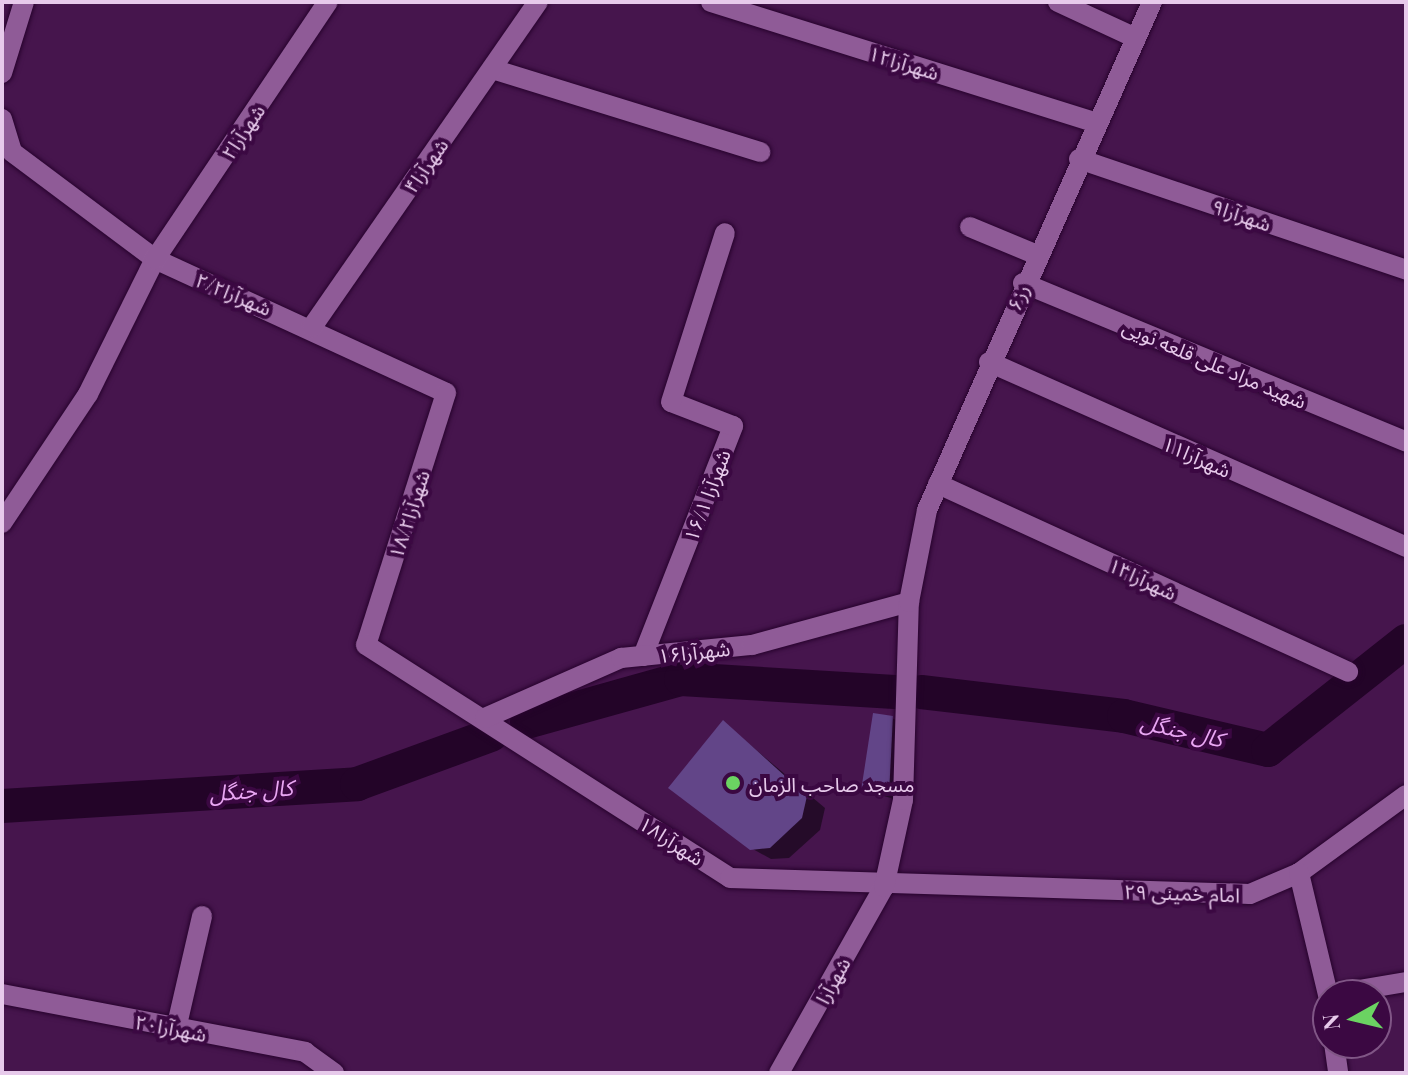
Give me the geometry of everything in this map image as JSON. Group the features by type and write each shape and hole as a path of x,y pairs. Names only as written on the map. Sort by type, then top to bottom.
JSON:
{"street":[{"path":"2,73 24,2"},
{"name":"شهرآرا۲","path":"2,523 88,394 155,259 328,2"},
{"name":"شهرآرا۴","path":"312,327 538,2"},
{"name":"شهرآرا۱۲","path":"711,2 1098,123"},
{"path":"1058,2 1136,38"},
{"name":"رز۶","path":"909,602 938,484 1035,254 1152,2"},
{"path":"492,69 760,152"},
{"name":"شهرآرا۲/۲","path":"2,119 12,152 155,259 312,327"},
{"name":"شهرآرا۹","path":"1079,159 1406,270"},
{"path":"970,227 1035,254"},
{"name":"شهرآرا ۱۶/۱","path":"643,656 733,426 671,402 725,233"},
{"name":"شهید مراد علی قلعه نویی","path":"1023,283 1406,442"},
{"name":"شهرآرا۱۸/۲","path":"312,327 446,393 366,645 485,718"},
{"name":"شهرآرا۱۱","path":"989,362 1406,547"},
{"name":"شهرآرا۱۳","path":"938,484 1348,672"},
{"name":"شهرآرا۱۶","path":"485,718 621,658 752,645 909,602"},
{"name":"شهرآرا","path":"779,1073 884,887 903,800 909,602"},
{"name":"شهرآرا۱۸","path":"485,718 730,878 884,887 976,884"},
{"name":"امام خمینی ۲۹","path":"976,884 1250,894 1299,873 1406,795"},
{"path":"1299,873 1325,979"},
{"path":"176,1029 202,916"},
{"name":"شهرآرا۲۰","path":"2,994 305,1052 334,1073"}],"building":[{"path":"873,713 893,716 889,795 861,791"},
{"name":"مسجد صاحب الزمان","path":"723,720 807,796 802,818 770,848 750,850 668,788"}],"waterway":[{"name":"کال جنگل","path":"921,692 1124,716 1268,750 1406,641"},
{"name":"کال جنگل","path":"527,722 681,679 895,692"},
{"name":"کال جنگل","path":"2,806 357,784 491,735"}],"place":[{"name":"مسجد صاحب الزمان","path":"733,783"}]}
